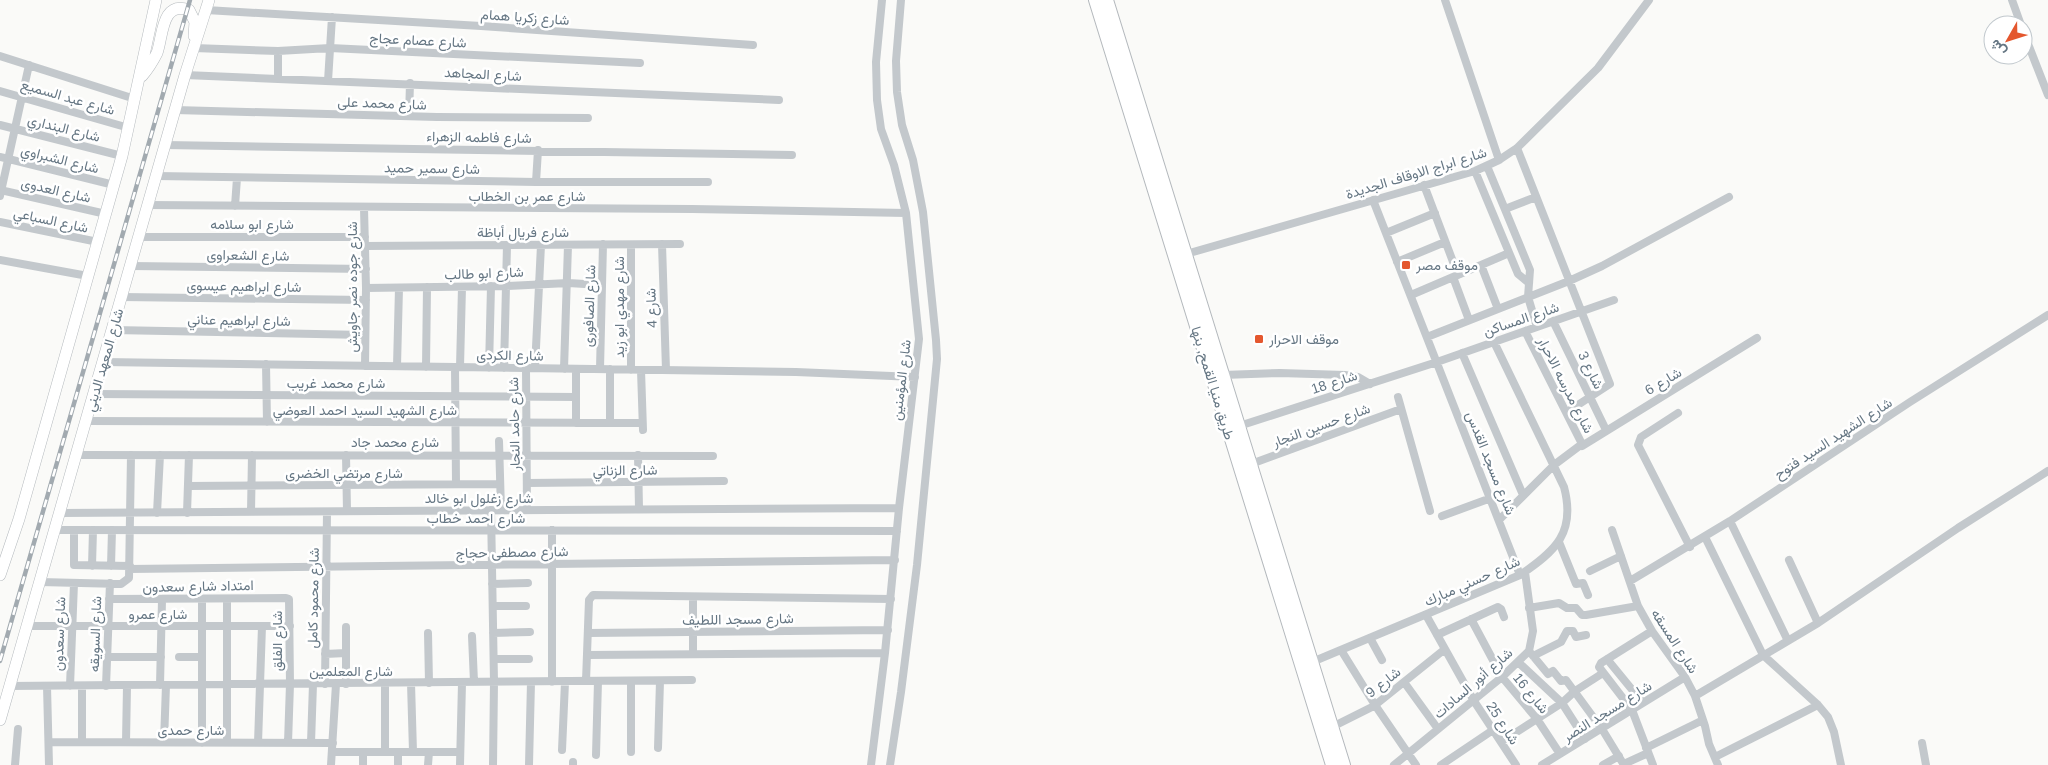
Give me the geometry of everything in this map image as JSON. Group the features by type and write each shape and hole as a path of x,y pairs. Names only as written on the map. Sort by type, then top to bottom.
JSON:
{"highway":[{"name":"طريق منيا القمح, بنها","path":"1096,0 1113,37 1186,254 1344,765"},
{"name":"طريق منيا القمح, بنها","path":"1107,0 1113,37 1332,765"}],"main road":[{"path":"0,576 19,519 122,156 156,0"},
{"name":"شارع المعهد الديني","path":"0,720 185,75 208,5"},
{"path":"139,79 158,51 164,22 172,10 184,8 193,15 195,22 194,48"}],"street":[{"name":"شارع المؤمنين","path":"870,765 888,630 899,508 919,339 906,213 894,165 882,129 877,100 876,62 882,0"},
{"path":"890,765 917,565 937,360 923,212 913,160 902,125 897,92 896,61 901,0"},
{"path":"1445,0 1500,160"},
{"name":"شارع ابراج الاوقاف الجديدة","path":"1186,254 1475,171 1500,160 1517,148 1598,68 1649,0"},
{"path":"2012,0 2017,15"},
{"name":"شارع زكريا همام","path":"208,5 332,17 752,45"},
{"path":"328,81 332,17"},
{"name":"شارع عصام عجاج","path":"194,48 278,51 330,48 640,63"},
{"path":"278,51 278,79"},
{"path":"0,56 135,99"},
{"path":"2033,57 2048,95"},
{"path":"0,192 4,158 15,128 29,65"},
{"name":"شارع المجاهد","path":"185,75 779,100"},
{"path":"409,116 410,83"},
{"name":"شارع عبد السميع","path":"0,91 128,128"},
{"name":"شارع محمد على","path":"175,110 588,118"},
{"name":"شارع البنداري","path":"0,125 122,156"},
{"name":"شارع فاطمه الزهراء","path":"165,145 792,155"},
{"path":"1517,148 1610,384 1567,412"},
{"path":"536,182 538,150"},
{"name":"شارع الشبراوي","path":"4,158 114,185"},
{"path":"1487,166 1530,270 1528,297 1537,327"},
{"path":"1475,171 1518,274 1529,283"},
{"name":"شارع سمير حميد","path":"156,176 536,182 708,182"},
{"path":"235,206 237,178"},
{"path":"1424,185 1446,242 1469,320"},
{"name":"شارع العدوى","path":"0,192 106,214"},
{"path":"1505,209 1536,197"},
{"path":"1427,336 1569,281 1602,266 1729,197"},
{"name":"شارع مسجد القدس","path":"1373,200 1491,498 1523,573"},
{"name":"شارع عمر بن الخطاب","path":"148,205 692,209 906,213"},
{"name":"شارع جوده نصر جاويش","path":"364,208 366,269 365,366"},
{"path":"1386,233 1435,213"},
{"name":"شارع السباعي","path":"0,222 98,242"},
{"name":"شارع ابو سلامه","path":"139,237 365,237"},
{"path":"1397,262 1446,242"},
{"name":"شارع الصافورى","path":"600,369 603,244"},
{"name":"شارع 4","path":"662,244 666,370"},
{"name":"شارع فريال أباظة","path":"365,246 680,244"},
{"path":"504,368 507,245"},
{"path":"536,368 541,245"},
{"path":"564,369 568,245"},
{"name":"شارع مهدي ابو زيد","path":"631,245 631,370"},
{"path":"1411,295 1509,253"},
{"path":"0,260 88,276"},
{"path":"1481,265 1498,309"},
{"name":"شارع الشعراوى","path":"131,266 366,269"},
{"name":"شارع ابو طالب","path":"366,288 568,283 602,285"},
{"path":"489,368 491,286"},
{"path":"426,367 427,287"},
{"path":"456,484 455,396 462,287"},
{"path":"398,366 399,288"},
{"name":"شارع ابراهيم عيسوى","path":"122,297 366,300"},
{"name":"شارع المساكن","path":"1437,362 1614,300"},
{"name":"شارع الشهيد السيد فتوح","path":"1630,581 1705,537 1903,407 2048,315"},
{"name":"شارع 3","path":"1553,321 1606,430"},
{"name":"شارع ابراهيم عناني","path":"113,330 365,335"},
{"name":"شارع مدرسه الاحرار","path":"1500,519 1554,465 1582,446 1582,442 1525,331"},
{"name":"شارع 6","path":"1582,446 1757,338"},
{"name":"شارع حسني مبارك","path":"1312,662 1523,573 1548,555 1563,536 1567,520 1568,501 1564,487 1494,342"},
{"path":"1462,353 1523,495"},
{"name":"شارع الكردى","path":"104,362 796,372 916,376"},
{"name":"شارع 18","path":"1239,426 1437,362"},
{"path":"266,364 267,422"},
{"name":"شارع حامد النجار","path":"526,368 528,510"},
{"path":"576,369 576,423"},
{"path":"610,370 610,423"},
{"name":"شارع الشهيد السيد احمد العوضي","path":"87,421 610,423 643,427 641,370"},
{"path":"1223,375 1280,373 1345,375 1358,377 1370,384"},
{"name":"شارع محمد غريب","path":"95,394 576,397"},
{"path":"1398,397 1430,511"},
{"name":"شارع حسين النجار","path":"1251,464 1401,409"},
{"path":"1678,413 1641,437 1638,445 1690,546"},
{"path":"500,441 501,510"},
{"name":"شارع محمد جاد","path":"77,454 713,456"},
{"path":"40,582 121,584 127,581 129,578 131,455"},
{"path":"157,513 160,455"},
{"path":"187,513 189,455"},
{"path":"251,512 252,455"},
{"path":"346,455 347,512"},
{"path":"638,455 639,510"},
{"path":"1695,696 1818,623 1958,528 2048,471"},
{"name":"شارع الزناتي","path":"527,483 724,481"},
{"name":"شارع مرتضي الخضرى","path":"188,486 500,484"},
{"path":"1442,516 1491,498"},
{"name":"شارع زغلول ابو خالد","path":"60,513 899,508"},
{"path":"491,510 494,659 493,765"},
{"name":"شارع محمود كامل","path":"325,684 327,512"},
{"path":"1730,521 1788,641"},
{"name":"شارع احمد خطاب","path":"55,530 897,531"},
{"path":"74,530 74,564 78,566 92,566 92,530"},
{"path":"111,566 112,530"},
{"path":"552,530 552,682"},
{"name":"شارع المسقه","path":"1612,530 1638,606 1652,631 1685,677 1695,696 1716,761"},
{"path":"1705,537 1764,656 1818,705 1831,724 1840,765"},
{"path":"1559,542 1576,584 1583,583 1588,595"},
{"path":"1590,571 1621,556"},
{"name":"شارع مصطفى حجاج","path":"92,566 129,568 895,560"},
{"path":"1789,560 1818,623"},
{"name":"شارع أنور السادات","path":"1394,765 1531,653 1534,631 1523,573"},
{"name":"شارع سعدون","path":"70,686 74,583"},
{"path":"492,584 528,583"},
{"name":"شارع السويقه","path":"106,686 110,584"},
{"path":"586,681 590,596 891,599"},
{"path":"693,596 693,653"},
{"name":"امتداد شارع سعدون","path":"109,599 288,598"},
{"name":"شارع الفلق","path":"288,598 290,603 288,743"},
{"path":"202,599 202,742"},
{"path":"227,599 227,742"},
{"path":"162,600 161,657 164,742"},
{"path":"1529,608 1559,603 1567,608 1576,608 1582,615 1586,615 1638,606"},
{"path":"492,606 526,606"},
{"path":"1438,635 1498,606 1504,617"},
{"name":"شارع 25","path":"1426,615 1512,764"},
{"name":"شارع 16","path":"1471,619 1502,677 1537,719 1560,754"},
{"name":"شارع عمرو","path":"27,626 290,626"},
{"path":"258,743 262,626"},
{"path":"346,627 346,684"},
{"name":"شارع مسجد اللطيف","path":"588,633 888,630"},
{"path":"1586,635 1576,637 1573,631 1567,631 1561,642 1531,653 1548,674 1553,671 1561,681 1566,680 1602,729 1624,765 1647,750 1703,720"},
{"path":"1652,631 1599,665 1603,673 1632,710 1652,765"},
{"path":"493,633 530,632"},
{"path":"428,633 429,683"},
{"path":"472,636 474,682"},
{"path":"1370,638 1382,660"},
{"name":"شارع 9","path":"1332,727 1376,705 1445,649"},
{"path":"1341,650 1416,765"},
{"path":"326,654 346,653"},
{"path":"587,655 885,653"},
{"path":"107,657 161,657"},
{"path":"179,657 202,657"},
{"path":"494,659 529,659"},
{"path":"1607,659 1643,703"},
{"path":"1518,662 1562,703 1585,739"},
{"path":"1500,742 1562,703 1574,691 1603,673"},
{"name":"شارع مسجد النصر","path":"1542,765 1685,677"},
{"name":"شارع المعلمين","path":"10,686 692,680"},
{"path":"596,755 598,681"},
{"path":"631,681 631,752"},
{"path":"658,748 660,681"},
{"path":"460,765 462,682"},
{"path":"529,765 531,682"},
{"path":"562,750 565,682"},
{"path":"1404,682 1438,729"},
{"path":"385,683 385,752"},
{"path":"411,683 413,752"},
{"path":"311,743 313,684"},
{"path":"331,765 336,684"},
{"path":"47,686 49,765"},
{"path":"82,686 82,742"},
{"path":"126,742 127,686"},
{"path":"1716,761 1818,705"},
{"path":"15,765 18,729"},
{"path":"1441,765 1493,730"},
{"name":"شارع حمدى","path":"49,742 333,743"},
{"path":"1922,743 1926,765"},
{"path":"332,752 460,752"},
{"path":"363,752 363,765"},
{"path":"398,752 398,765"},
{"path":"428,765 429,752"},
{"path":"1604,765 1619,756"}],"railway":[{"path":"0,661 190,0"}],"place":[{"name":"موقف مصر","path":"1406,265"},
{"name":"موقف الاحرار","path":"1259,339"}]}
